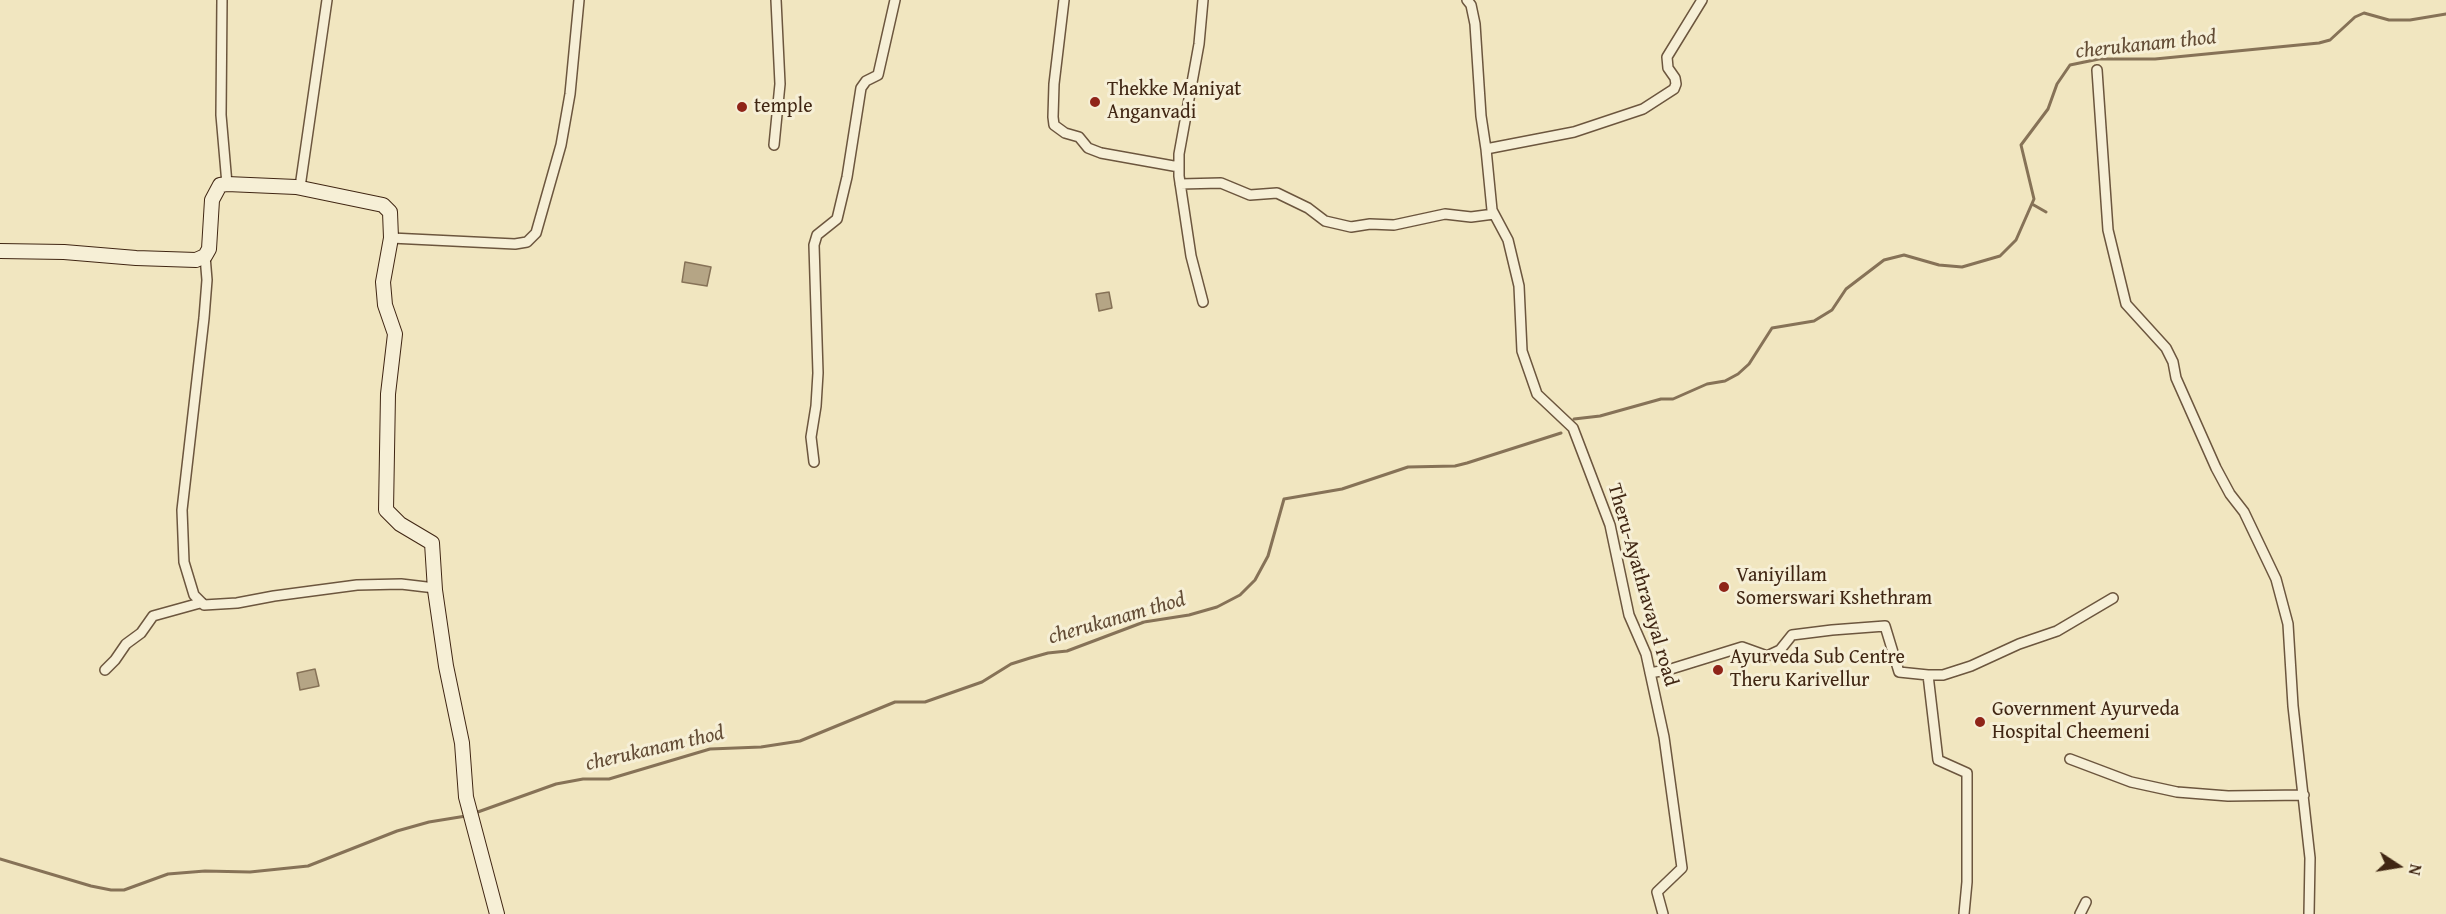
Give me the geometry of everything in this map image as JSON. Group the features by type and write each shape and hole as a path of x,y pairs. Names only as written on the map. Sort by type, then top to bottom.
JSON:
{"street":[{"path":"222,0 221,115 227,184"},
{"path":"300,188 327,0"},
{"path":"391,238 515,244 527,242 536,233 561,145 570,94 579,0"},
{"path":"774,145 780,84 776,0"},
{"path":"813,462 811,437 818,373 814,245 817,235 837,219 847,177 861,88 866,81 878,75 895,0"},
{"path":"1064,0 1054,84 1054,125 1065,133 1079,137 1088,148 1101,153 1179,166"},
{"path":"1203,0 1199,44 1188,96 1179,166 1191,256 1203,302"},
{"name":"Theru-Ayathravayal road","path":"1467,0 1471,5 1475,24 1480,116 1494,214 1508,240 1519,286 1522,351 1537,394 1573,428 1610,525 1629,615 1646,654 1664,737 1682,868 1657,892 1663,914"},
{"path":"1486,149 1574,132 1643,109 1674,89 1675,78 1668,68 1667,57 1702,0"},
{"path":"2097,70 2108,230 2120,287 2126,304 2166,348 2173,362 2176,378 2216,468 2230,494 2244,512 2276,579 2288,624 2310,858 2309,914"},
{"path":"1180,184 1221,183 1250,195 1276,193 1308,208 1325,221 1351,227 1370,224 1394,225 1445,214 1471,217 1494,214"},
{"path":"200,603 187,579 182,510 204,318 207,280 205,256 211,245 212,200 220,185 227,184 300,188 383,205 390,212 391,238 383,282 385,306 395,334 387,405 386,510 400,524 432,543 435,588 446,666 462,742 466,797 497,914"},
{"path":"0,251 64,252 196,260 205,256"},
{"path":"105,670 126,644 141,633 153,616 200,603 204,605 237,603 357,585 401,584 435,588"},
{"path":"1650,673 1671,669 1742,647 1767,656 1780,651 1792,635 1885,627 1899,672 1943,675 2057,631 2113,598"},
{"path":"1928,675 1938,760 1967,772 1967,882 1964,914"},
{"path":"2070,759 2131,782 2176,792 2228,796 2304,795"},
{"path":"2080,914 2086,902"}],"shaded area":[{"path":"685,262 711,267 707,286 682,282"},
{"path":"1109,292 1112,308 1099,311 1096,294"},
{"path":"315,669 319,686 300,690 297,673"}],"waterway":[{"name":"cherukanam thod","path":"1574,419 1600,416 1661,399 1673,399 1707,384 1725,381 1738,374 1749,364 1772,328 1814,321 1832,310 1846,289 1884,260 1904,255 1939,265 1962,267 2000,256 2016,240 2034,199 2021,145 2048,109 2057,84 2070,65 2099,59 2155,59 2319,43 2330,40 2355,17 2364,13 2389,20 2410,20 2446,14"},
{"path":"2032,204 2046,212"},
{"name":"cherukanam thod","path":"475,813 556,784 583,779 609,779 710,749 761,747 800,741 895,702 925,702 982,682 1011,664 1048,653 1067,651 1144,622 1189,615 1217,607 1240,595 1255,580 1268,556 1284,499 1342,489 1408,467 1455,466 1561,433"},
{"name":"cherukanam thod","path":"0,859 91,886 124,890 168,874 205,871 250,872 308,866 397,831 429,822 466,816"}],"place":[{"name":"Thekke Maniyat Anganvadi","path":"1095,102"},
{"name":"temple","path":"742,107"},
{"name":"Vaniyillam Somerswari Kshethram","path":"1724,587"},
{"name":"Ayurveda Sub Centre Theru Karivellur","path":"1718,670"},
{"name":"Government Ayurveda Hospital Cheemeni","path":"1980,722"}]}
